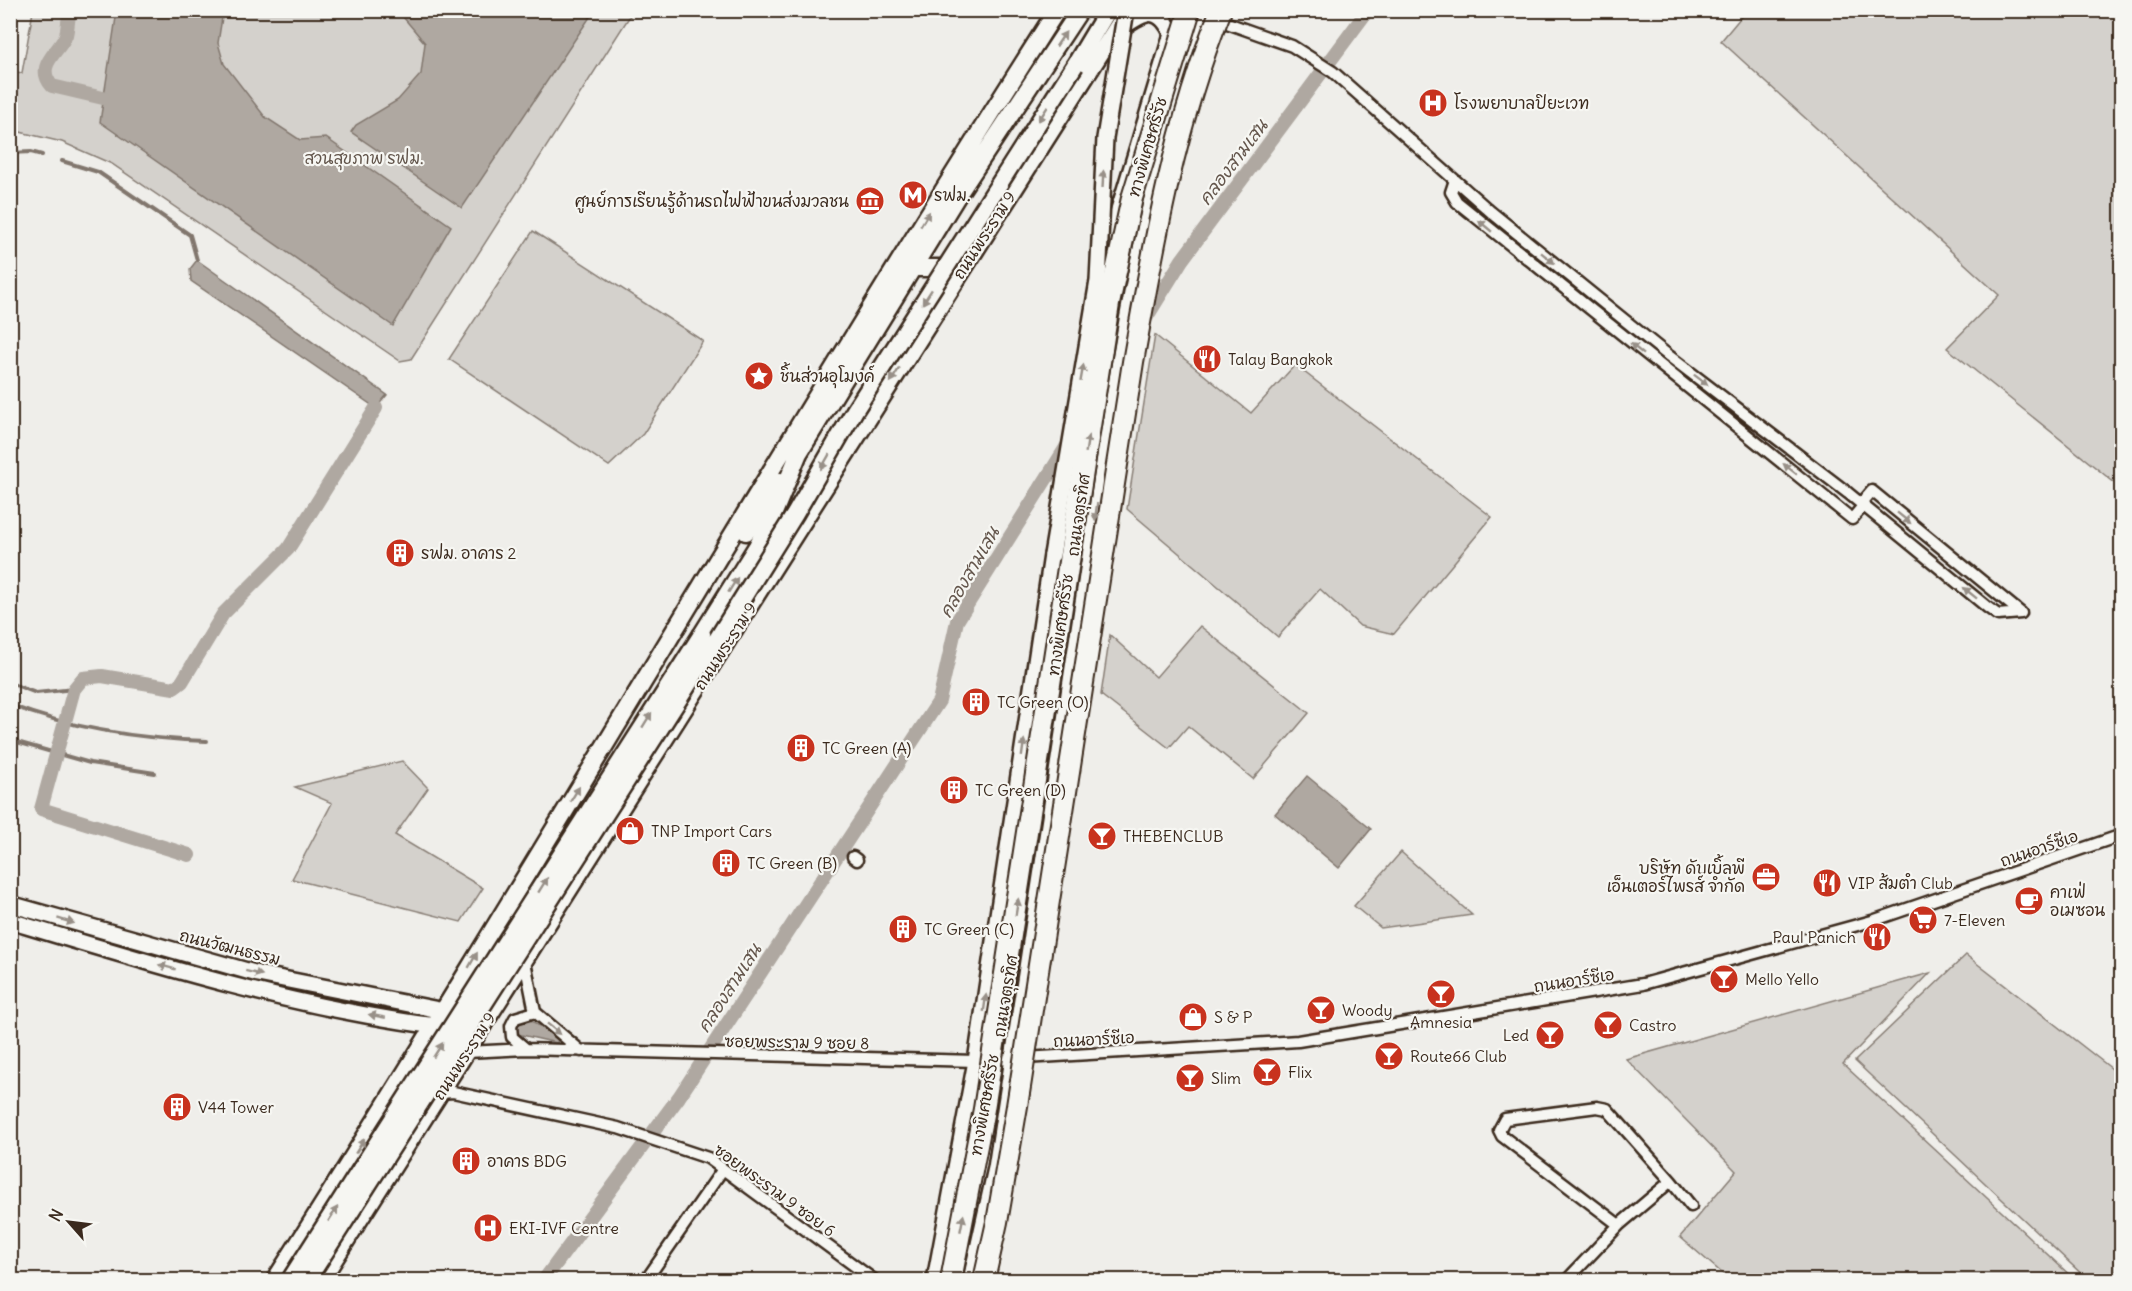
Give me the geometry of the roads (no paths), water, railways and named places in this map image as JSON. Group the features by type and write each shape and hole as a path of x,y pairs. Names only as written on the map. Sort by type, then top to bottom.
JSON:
{"highway":[{"name":"ทางพิเศษศรีรัช","path":"951,1281 986,1097 1108,304 1132,198 1206,12"},
{"name":"ทางพิเศษศรีรัช","path":"984,1281 1013,1129 1154,241 1176,147 1204,52 1206,12"}],"main road":[{"path":"275,1281 435,1026 990,116 1058,10"},
{"name":"ถนนพระราม 9","path":"290,1281 757,546 774,513 799,453 959,193 1080,10"},
{"name":"ถนนพระราม 9","path":"307,1281 714,644 795,514 861,400 1108,10"},
{"name":"ถนนพระราม 9","path":"321,1281 1127,10"},
{"name":"ถนนจตุรทิศ","path":"935,1281 976,1061 1052,555 1098,281 1105,138 1127,10"},
{"path":"1098,281 1172,34 1183,19 1206,12"},
{"name":"ถนนจตุรทิศ","path":"971,1281 996,1168 1106,448 1146,227 1178,104 1206,12"},
{"path":"1113,34 1139,15 1155,14 1165,19 1172,34"},
{"path":"959,193 990,116"},
{"path":"930,241 943,264 951,267 964,266"},
{"path":"913,268 940,268 947,276 948,290"},
{"path":"644,681 799,453"},
{"name":"ถนนวัฒนธรรม","path":"10,904 258,974 444,1011"},
{"name":"ถนนวัฒนธรรม","path":"10,921 228,983 323,1005 435,1026"},
{"path":"444,1011 484,1024"},
{"path":"435,1026 484,1024"}],"street":[{"path":"1206,12 1277,40 1311,57 1333,72 1530,243 1669,356 1829,478 1862,505 1998,615 2021,613 1872,491 1862,505 1852,519 1660,368 1456,202 1450,192 1455,180"},
{"path":"1520,255 1530,243"},
{"path":"1660,368 1669,356"},
{"path":"1738,428 1748,416"},
{"path":"1819,491 1829,478"},
{"name":"ถนนอาร์ซีเอ","path":"976,1061 1298,1041 1643,984 1872,921 2121,835"},
{"path":"525,962 535,1012 581,1051"},
{"path":"526,1049 512,1037 511,1026 515,1018 535,1012"},
{"name":"ซอยพระราม 9 ซอย 8","path":"467,1052 526,1049 976,1061"},
{"name":"ซอยพระราม 9 ซอย 6","path":"441,1093 453,1092 618,1128 708,1158 874,1281"},
{"path":"1619,1225 1502,1136 1499,1131 1500,1124 1505,1119 1517,1117 1597,1107 1607,1109 1691,1206"},
{"path":"646,1281 723,1169"},
{"path":"1567,1281 1619,1225 1671,1181"}],"waterway":[{"path":"70,10 66,35 47,65 47,79 52,86 103,98"},
{"name":"คลองสามเสน","path":"1143,323 1182,260 1368,10"},
{"path":"10,153 31,152 42,155"},
{"path":"62,161 98,172 190,235 197,260"},
{"path":"189,855 41,809 74,689 83,678 102,676 174,688 182,682 223,614 288,549 376,408"},
{"name":"คลองสามเสน","path":"544,1280 679,1097 939,701 957,621 1070,441"},
{"path":"10,683 36,693 74,689"},
{"path":"10,705 58,720 107,731 157,738 207,741"},
{"path":"10,740 90,763 155,773"}],"place":[{"name":"โรงพยาบาลปิยะเวท","path":"1433,103"},
{"name":"รฟม.","path":"913,195"},
{"name":"ศูนย์การเรียนรู้ด้านรถไฟฟ้าขนส่งมวลชน","path":"870,201"},
{"name":"Talay Bangkok","path":"1207,359"},
{"name":"ชิ้นส่วนอุโมงค์","path":"759,376"},
{"name":"รฟม. อาคาร 2","path":"400,553"},
{"name":"TC Green (O)","path":"976,702"},
{"name":"TC Green (A)","path":"801,748"},
{"name":"TC Green (D)","path":"954,790"},
{"name":"TNP Import Cars","path":"630,831"},
{"name":"THEBENCLUB","path":"1102,836"},
{"name":"TC Green (B)","path":"726,863"},
{"name":"บริษัท ดับเบิ้ลพี เอ็นเตอร์ไพรส์ จำกัด","path":"1766,877"},
{"name":"VIP ส้มตำ Club","path":"1827,883"},
{"name":"คาเฟ่ อเมซอน","path":"2029,901"},
{"name":"7-Eleven","path":"1923,920"},
{"name":"TC Green (C)","path":"903,929"},
{"name":"Paul Panich","path":"1877,937"},
{"name":"Mello Yello","path":"1724,979"},
{"name":"Amnesia","path":"1441,994"},
{"name":"Woody","path":"1321,1010"},
{"name":"S & P","path":"1193,1017"},
{"name":"Castro","path":"1608,1025"},
{"name":"Led","path":"1550,1035"},
{"name":"Route66 Club","path":"1389,1056"},
{"name":"Flix","path":"1267,1072"},
{"name":"Slim","path":"1190,1078"},
{"name":"V44 Tower","path":"177,1107"},
{"name":"อาคาร BDG","path":"466,1161"},
{"name":"EKI-IVF Centre","path":"488,1228"}],"park label":[{"name":"สวนสุขภาพ รฟม.","path":"364,158"}]}
